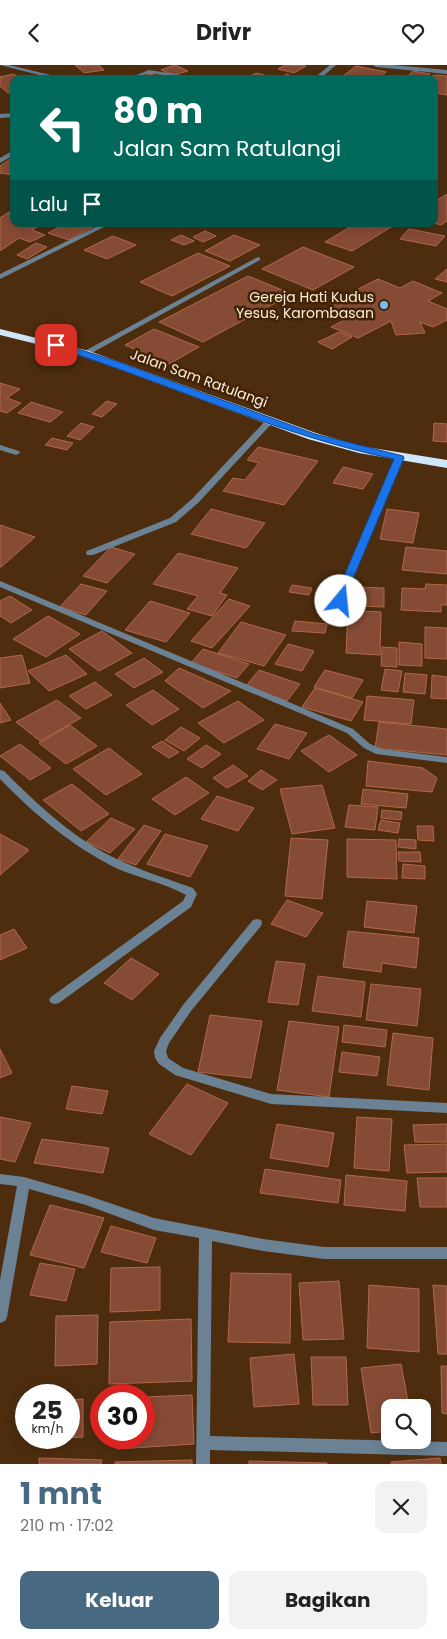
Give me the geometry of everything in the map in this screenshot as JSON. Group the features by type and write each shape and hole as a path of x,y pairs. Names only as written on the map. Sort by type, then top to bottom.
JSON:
{"highway":[{"name":"Jalan Sam Ratulangi","path":"0,332 85,353 312,436 400,458 447,464"}],"street":[{"path":"2,65 46,75"},
{"path":"321,75 333,65"},
{"path":"376,65 447,72"},
{"path":"136,75 154,72 171,75"},
{"path":"0,277 101,227"},
{"path":"85,353 258,259"},
{"path":"90,553 173,520 195,501 271,420"},
{"path":"0,447 16,453"},
{"path":"341,601 344,588 400,458"},
{"path":"0,584 350,731 372,749 380,752 447,760"},
{"path":"0,773 22,796 90,849 114,863 189,891 192,895 187,903 55,1000"},
{"path":"257,923 184,1013 160,1049 160,1057 167,1065 179,1072 271,1099 447,1108"},
{"path":"0,1179 24,1182 86,1200 154,1224 206,1235 324,1253 447,1253"},
{"path":"0,1317 24,1182"},
{"path":"203,1464 206,1235"},
{"path":"203,1443 447,1449"}],"building":[{"path":"75,65 99,65 104,70 84,73"},
{"path":"175,65 188,71 174,75 161,70"},
{"path":"285,65 306,66 294,73 278,69"},
{"path":"356,66 386,72 382,75 344,75"},
{"path":"413,71 430,74 429,75 409,75"},
{"path":"14,74 15,75 10,75 10,93 0,86 0,77"},
{"path":"438,75 447,76 447,95 438,94"},
{"path":"10,159 10,174 0,173 0,166"},
{"path":"447,194 447,221 441,225 438,224 438,200"},
{"path":"10,212 10,227 36,227 32,230 45,235 30,242 19,238 0,251 0,218"},
{"path":"59,227 93,227 69,240 48,233"},
{"path":"350,227 391,227 352,251 325,242"},
{"path":"409,229 445,236 436,246 400,239"},
{"path":"205,231 216,236 203,242 193,237"},
{"path":"181,235 194,241 184,245 171,240"},
{"path":"234,235 260,245 230,261 205,251"},
{"path":"113,236 136,245 107,259 84,250"},
{"path":"36,243 47,247 27,259 17,255"},
{"path":"303,247 354,267 313,290 262,269"},
{"path":"198,253 230,266 172,296 140,282"},
{"path":"447,269 447,282 435,279"},
{"path":"248,276 292,294 203,342 159,322"},
{"name":"Gereja Hati Kudus Yesus, Karombasan","path":"378,279 400,288 413,281 442,293 428,301 447,309 447,320 433,327 420,322 425,333 396,335 391,321 358,338 331,327 359,312 331,309 332,295 363,296 352,292"},
{"path":"154,329 199,347 169,364 125,345"},
{"path":"339,332 352,337 332,349 318,342"},
{"path":"0,383 20,389 7,398 21,403 7,413 0,411"},
{"path":"107,401 117,404 102,417 92,414"},
{"path":"31,402 63,412 50,422 18,413"},
{"path":"81,423 94,427 80,440 67,436"},
{"path":"434,423 447,424 447,442 433,441"},
{"path":"52,438 73,443 67,450 45,445"},
{"path":"258,447 318,461 284,505 223,491 233,478 245,480 259,463 247,460"},
{"path":"343,467 373,474 363,489 333,483"},
{"path":"211,509 265,523 246,548 191,534"},
{"path":"387,509 419,513 413,543 380,539"},
{"path":"0,525 35,537 1,567 0,567"},
{"path":"111,547 135,554 107,583 83,576"},
{"path":"406,547 447,551 447,574 402,570"},
{"path":"178,553 238,568 220,593 227,595 212,616 187,609 198,596 153,584"},
{"path":"81,584 107,591 86,615 60,607"},
{"path":"426,584 447,585 447,605 441,605 441,612 401,610 402,588 425,589"},
{"path":"292,585 312,588 309,595 289,592"},
{"path":"357,587 384,588 384,607 356,606"},
{"path":"10,596 32,610 11,623 0,616 0,601"},
{"path":"229,599 250,606 212,648 191,641"},
{"path":"150,601 190,613 166,642 125,630"},
{"path":"348,610 381,612 380,655 346,653"},
{"path":"48,616 80,634 46,657 13,639"},
{"path":"295,621 327,624 325,633 292,631"},
{"path":"241,622 286,635 264,666 218,653"},
{"path":"425,627 447,628 447,659 425,658"},
{"path":"102,631 132,653 99,671 69,649"},
{"path":"399,642 422,644 422,666 399,665"},
{"path":"288,644 314,651 302,671 275,664"},
{"path":"382,647 397,648 397,667 381,666"},
{"path":"203,649 249,664 237,678 191,663"},
{"path":"22,655 30,683 0,688 0,658"},
{"path":"66,655 87,674 49,691 28,671"},
{"path":"144,658 163,672 134,688 115,674"},
{"path":"179,668 231,691 203,708 165,681"},
{"path":"385,669 402,671 398,692 381,690"},
{"path":"259,670 300,684 287,701 245,687"},
{"path":"325,670 363,680 352,698 314,687"},
{"path":"405,673 427,675 425,694 403,692"},
{"path":"432,675 447,677 447,699 431,698"},
{"path":"95,682 112,695 86,709 69,696"},
{"path":"315,688 363,702 351,721 302,707"},
{"path":"153,690 179,709 152,725 126,705"},
{"path":"367,696 414,700 411,724 364,720"},
{"path":"57,700 81,718 40,741 16,722"},
{"path":"238,701 264,720 224,743 198,723"},
{"path":"0,703 11,720 0,723"},
{"path":"379,722 447,729 447,755 375,748"},
{"path":"275,724 307,733 289,759 257,749"},
{"path":"70,725 97,746 66,764 39,743"},
{"path":"181,727 200,738 184,751 165,740"},
{"path":"329,735 357,755 329,772 301,751"},
{"path":"162,741 179,752 169,758 152,747"},
{"path":"20,744 51,768 30,780 0,756"},
{"path":"206,745 221,754 202,768 187,759"},
{"path":"109,748 142,774 106,795 73,769"},
{"path":"368,761 423,768 437,778 432,792 366,786"},
{"path":"233,765 248,776 227,788 213,778"},
{"path":"261,770 277,780 262,790 248,781"},
{"path":"186,777 209,793 175,815 152,799"},
{"path":"72,784 109,814 81,831 43,800"},
{"path":"322,785 335,828 292,834 280,789"},
{"path":"363,789 408,794 406,808 361,804"},
{"path":"217,796 254,808 238,831 201,819"},
{"path":"349,805 378,807 375,830 345,827"},
{"path":"382,810 402,812 401,820 381,818"},
{"path":"111,818 135,829 110,853 86,842"},
{"path":"381,820 400,823 398,833 378,830"},
{"path":"144,825 161,831 136,865 118,859"},
{"path":"417,826 433,826 434,841 418,840"},
{"path":"0,834 29,850 0,875"},
{"path":"165,834 208,846 190,877 147,864"},
{"path":"291,838 328,840 322,899 285,896"},
{"path":"347,839 396,840 397,879 347,877"},
{"path":"399,839 416,840 416,849 398,847"},
{"path":"398,852 420,852 421,862 399,861"},
{"path":"403,864 425,866 425,879 402,878"},
{"path":"287,900 323,913 306,937 271,924"},
{"path":"367,901 417,906 414,933 364,927"},
{"path":"14,929 27,948 0,960 0,935"},
{"path":"348,931 419,938 416,968 382,963 381,972 343,967"},
{"path":"131,958 159,974 132,1000 104,983"},
{"path":"276,961 305,964 298,1005 268,1002"},
{"path":"318,976 365,982 361,1017 312,1011"},
{"path":"371,984 421,989 417,1026 366,1020"},
{"path":"210,1015 262,1021 251,1078 198,1072"},
{"path":"289,1021 339,1027 329,1097 277,1090"},
{"path":"344,1025 387,1030 385,1047 342,1042"},
{"path":"393,1033 433,1038 429,1090 387,1085"},
{"path":"0,1049 12,1073 0,1078"},
{"path":"342,1052 380,1057 377,1076 339,1072"},
{"path":"187,1084 228,1103 191,1155 149,1134"},
{"path":"72,1086 108,1091 102,1114 66,1109"},
{"path":"0,1117 31,1123 15,1162 0,1159"},
{"path":"357,1117 392,1119 389,1171 354,1168"},
{"path":"277,1124 334,1133 328,1167 270,1158"},
{"path":"447,1124 447,1142 415,1142 413,1125"},
{"path":"42,1139 109,1148 103,1173 34,1163"},
{"path":"447,1144 447,1172 407,1173 404,1145"},
{"path":"265,1169 341,1180 338,1203 260,1193"},
{"path":"346,1175 407,1181 405,1211 344,1205"},
{"path":"417,1178 447,1178 447,1207 420,1207"},
{"path":"50,1205 104,1218 84,1268 30,1255"},
{"path":"111,1226 156,1238 147,1263 101,1252"},
{"path":"40,1263 75,1269 66,1301 30,1295"},
{"path":"160,1267 160,1310 110,1312 111,1268"},
{"path":"231,1273 291,1274 290,1343 228,1342"},
{"path":"339,1281 344,1339 303,1340 299,1283"},
{"path":"369,1285 419,1289 419,1352 367,1348"},
{"path":"433,1285 447,1286 447,1354 438,1354"},
{"path":"98,1315 97,1364 55,1366 56,1316"},
{"path":"191,1319 192,1381 109,1384 110,1322"},
{"path":"294,1354 299,1404 254,1407 250,1358"},
{"path":"311,1357 346,1357 348,1405 313,1405"},
{"path":"401,1364 408,1399 381,1399 381,1432 371,1433 361,1368"},
{"path":"441,1366 447,1366 447,1414 442,1413"},
{"path":"192,1395 194,1444 155,1447 155,1397"},
{"path":"80,1399 83,1399 83,1437 80,1437"},
{"path":"39,1458 102,1460 101,1464 39,1464"},
{"path":"440,1458 441,1464 391,1464 391,1462"},
{"path":"192,1460 192,1464 115,1464 115,1462"},
{"path":"249,1461 327,1463 327,1464 249,1464"}],"place":[{"name":"Gereja Hati Kudus Yesus, Karombasan","path":"384,305"}],"route":[{"path":"56,345 112,362 312,436 400,458 344,588 341,601"}]}
